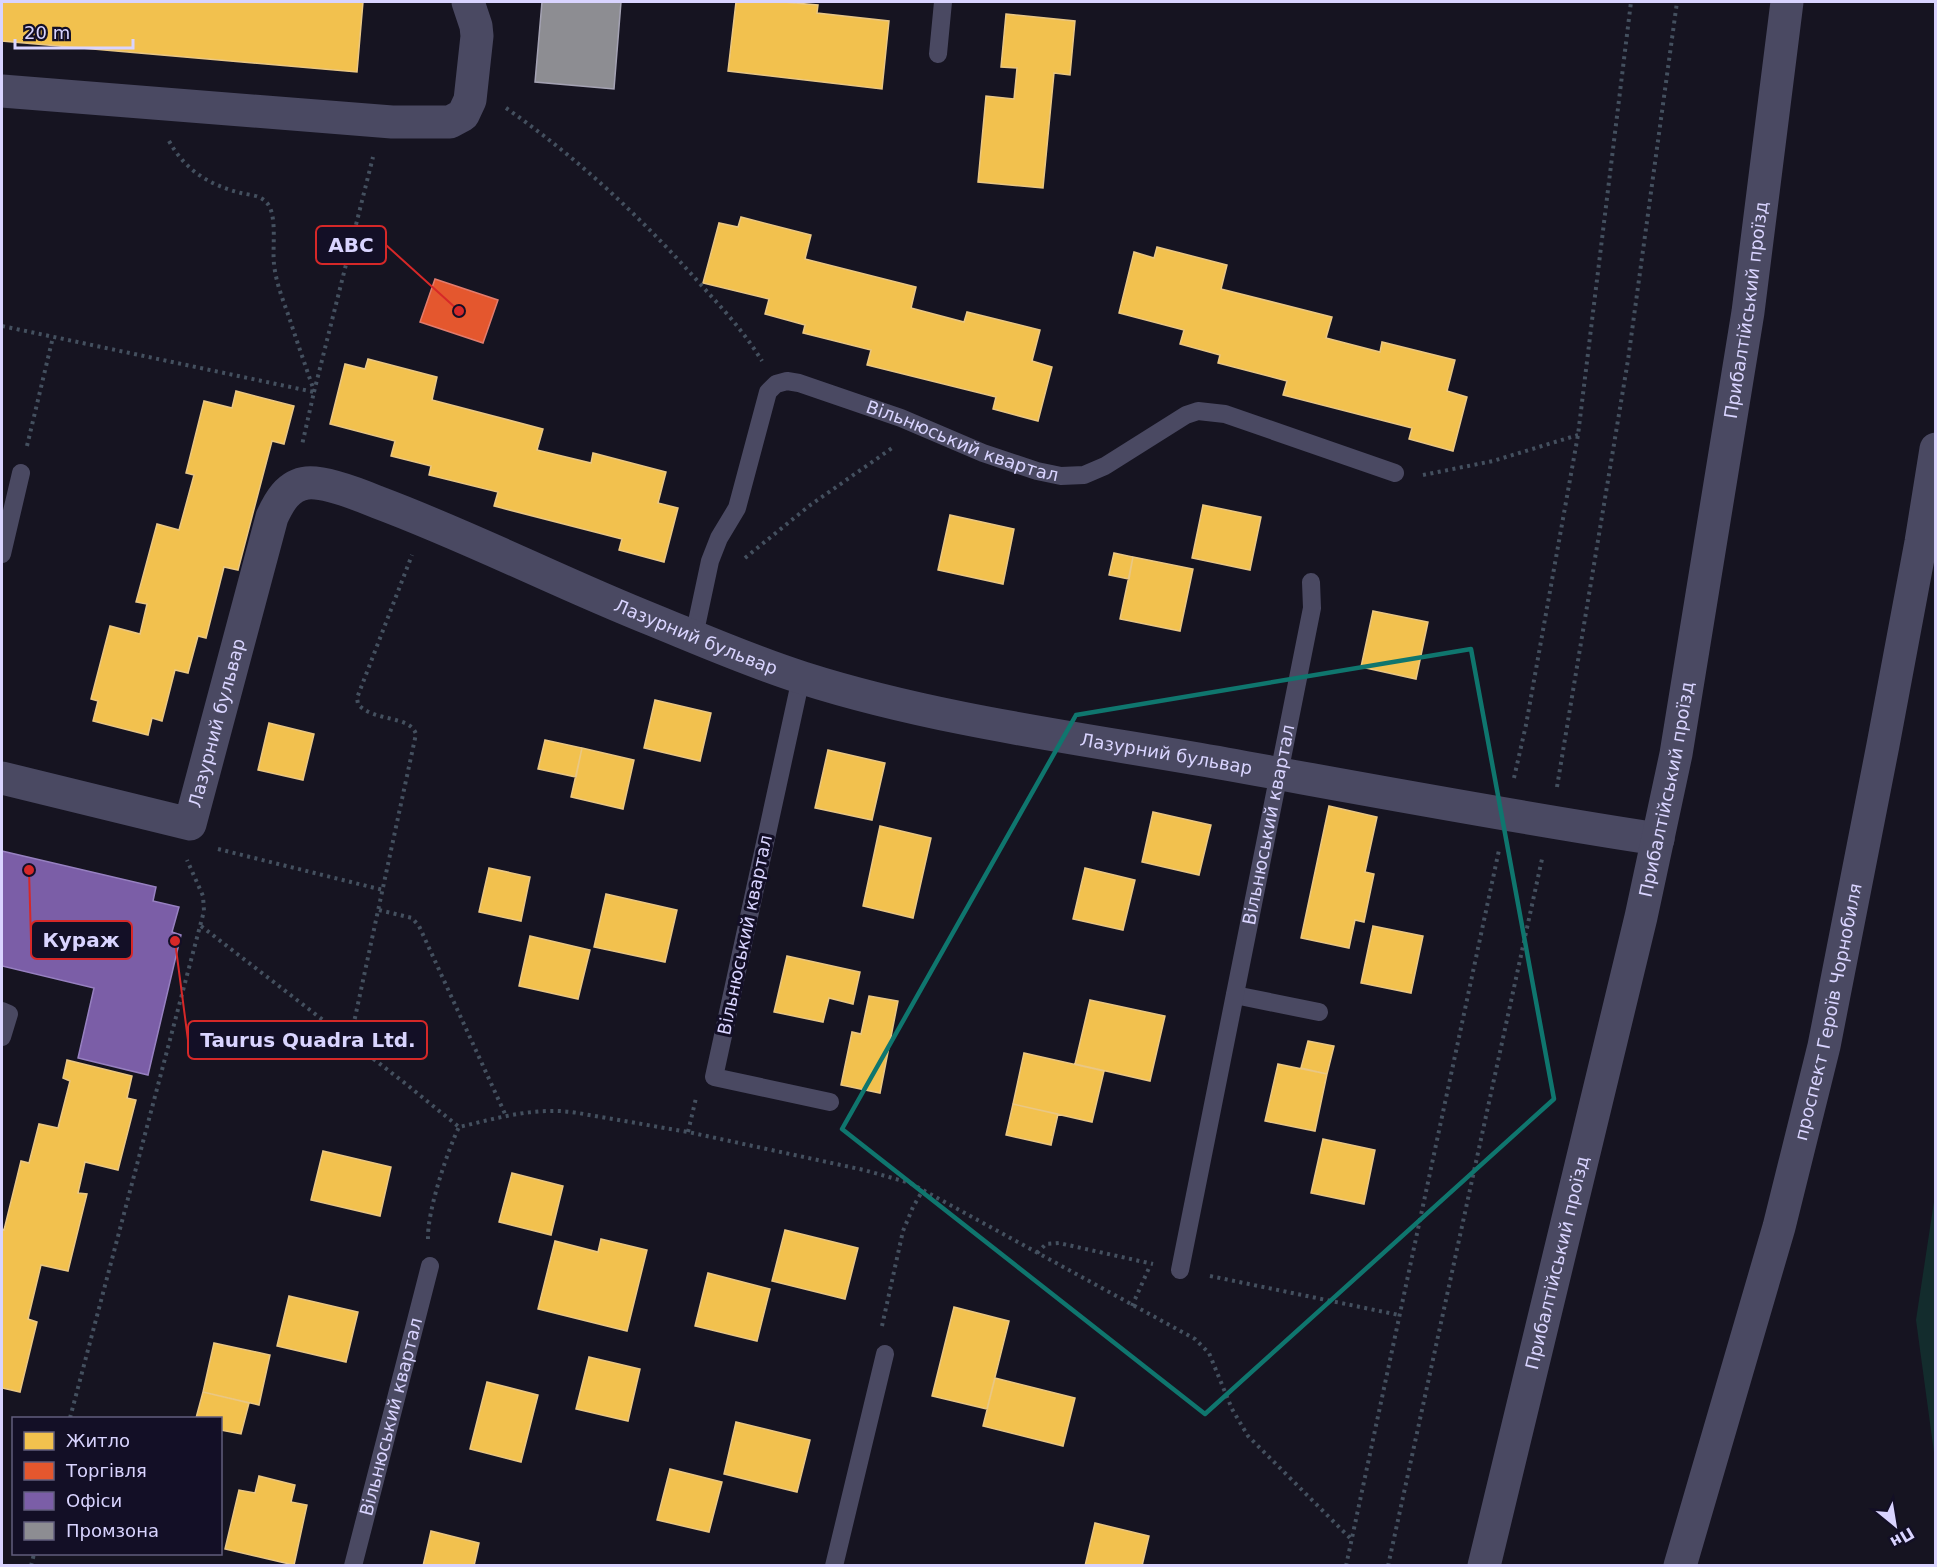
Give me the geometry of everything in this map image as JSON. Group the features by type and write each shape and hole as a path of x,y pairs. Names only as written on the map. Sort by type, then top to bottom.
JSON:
{"street":[{"path":"2,91 375,121 450,122 463,115 467,109 471,88 477,36 468,2"},
{"name":"Прибалтійський проїзд","path":"1484,1566 1658,839 1687,691 1745,335 1767,176 1787,2"},
{"name":"проспект Героїв Чорнобиля","path":"1680,1566 1779,1227 1824,1046 1921,542 1935,449"},
{"name":"Лазурний бульвар","path":"2,778 188,833 272,517 279,502 291,489 306,483 363,496 581,590 801,678 883,700 952,715 1550,823 1658,839"}],"lane":[{"path":"938,54 943,2"},
{"name":"Вільнюський квартал","path":"776,384 787,381 799,383 923,427 983,453 1036,471 1060,476 1084,475 1106,466 1186,415 1198,411 1225,414 1395,473"},
{"path":"694,636 714,548 737,508 768,392 776,384"},
{"path":"2,554 21,473"},
{"name":"Вільнюський квартал","path":"1180,1270 1312,608 1311,582"},
{"name":"Вільнюський квартал","path":"801,678 714,1077 830,1102"},
{"path":"1235,995 1319,1012"},
{"path":"2,1011 9,1014 2,1037"},
{"name":"Вільнюський квартал","path":"354,1566 430,1266"},
{"path":"834,1566 885,1354"}],"path":[{"path":"471,88 500,104 587,170 652,230 731,319 759,356 776,384"},
{"path":"164,104 169,141 189,168 205,180 224,189 259,197 267,202 273,217 273,251 278,284 314,392"},
{"path":"306,483 300,454 371,165 375,121"},
{"path":"2,326 314,392"},
{"path":"21,473 53,338"},
{"path":"704,593 809,506 923,427"},
{"path":"1395,473 1412,476 1431,475 1493,461 1578,435"},
{"path":"350,1041 416,734 409,724 369,714 358,704 357,698 425,521"},
{"path":"71,1417 201,926 205,901 187,863 188,833 383,890"},
{"path":"379,910 412,918 419,926 506,1116"},
{"path":"201,926 459,1127"},
{"path":"459,1127 526,1112 566,1111 700,1135 864,1170 890,1176 923,1190 1195,1339 1209,1353 1238,1421 1248,1436 1352,1540"},
{"path":"430,1266 432,1259 428,1230 452,1141 459,1127"},
{"path":"885,1354 887,1343 882,1323 886,1302 903,1231 923,1190"},
{"path":"1036,1253 1046,1244 1059,1243 1400,1315"},
{"path":"1132,1306 1150,1264"}],"highlighted area":[{"path":"1471,649 1554,1099 1205,1414 842,1129 1076,715"}],"green space":[{"path":"1935,1195 1935,1460 1916,1320"}],"building: Житло":[{"path":"2,2 363,2 357,72 2,41"},
{"path":"736,2 818,5 817,13 889,21 882,89 728,71"},
{"path":"1006,14 1075,21 1070,75 1054,73 1043,188 978,182 986,96 1014,99 1017,68 1001,67"},
{"path":"741,217 811,235 805,259 916,287 911,308 964,322 967,312 1040,330 1032,361 1052,367 1038,421 993,409 996,397 867,365 871,350 803,333 805,325 765,314 769,299 703,283 719,223 738,227"},
{"path":"1157,247 1227,265 1221,289 1332,317 1326,338 1380,352 1382,342 1455,360 1447,391 1467,397 1453,451 1409,439 1412,428 1283,395 1287,381 1218,363 1220,355 1180,344 1184,330 1119,313 1134,252 1154,258"},
{"path":"368,359 437,377 432,400 543,429 537,450 591,463 593,453 666,472 658,503 678,508 664,562 619,550 622,539 494,506 498,492 429,475 431,466 391,456 395,441 330,424 345,364 365,369"},
{"path":"236,391 294,406 284,444 272,441 238,570 224,567 206,638 198,636 188,673 175,670 162,721 152,718 148,735 93,721 98,701 91,699 110,626 140,634 147,604 136,602 157,524 179,530 194,475 186,473 204,401 232,408"},
{"path":"1203,505 1261,517 1250,570 1192,558"},
{"path":"950,515 1014,529 1003,584 938,570"},
{"path":"1114,553 1133,557 1129,579 1109,575"},
{"path":"1133,557 1193,569 1180,631 1120,619"},
{"path":"1373,611 1428,622 1416,679 1361,667"},
{"path":"655,700 711,713 700,761 644,748"},
{"path":"269,723 314,734 303,780 258,770"},
{"path":"545,740 582,748 576,777 538,769"},
{"path":"582,748 634,760 623,809 571,797"},
{"path":"828,750 885,763 872,820 815,808"},
{"path":"1329,806 1377,817 1365,872 1374,874 1364,922 1355,920 1349,948 1301,938"},
{"path":"1153,812 1211,825 1199,875 1142,862"},
{"path":"880,826 931,838 913,918 863,906"},
{"path":"489,868 530,877 521,921 479,912"},
{"path":"1085,868 1135,880 1123,930 1073,919"},
{"path":"606,894 677,910 665,962 594,947"},
{"path":"1373,926 1423,936 1411,993 1361,983"},
{"path":"530,936 590,950 578,999 519,986"},
{"path":"787,956 860,972 853,1004 829,998 823,1022 774,1012"},
{"path":"869,996 898,1001 880,1093 841,1085 852,1032 861,1034"},
{"path":"1090,1000 1165,1016 1150,1081 1075,1064"},
{"path":"1308,1041 1334,1046 1327,1074 1301,1068"},
{"path":"1024,1053 1104,1071 1092,1122 1013,1104"},
{"path":"67,1060 132,1076 127,1098 136,1100 118,1170 85,1162 78,1193 87,1194 68,1271 41,1265 28,1319 37,1322 20,1392 2,1388 2,1229 4,1230 21,1161 29,1163 39,1124 58,1128 70,1081 63,1078"},
{"path":"1278,1064 1327,1074 1315,1131 1265,1121"},
{"path":"1013,1104 1058,1114 1051,1145 1006,1135"},
{"path":"1323,1139 1375,1150 1364,1204 1311,1193"},
{"path":"323,1151 391,1167 380,1216 311,1200"},
{"path":"512,1173 563,1186 551,1235 499,1222"},
{"path":"785,1230 858,1248 845,1299 772,1281"},
{"path":"601,1239 647,1250 627,1331 538,1309 555,1241 598,1252"},
{"path":"708,1273 770,1289 757,1341 695,1326"},
{"path":"289,1296 358,1312 346,1362 277,1346"},
{"path":"954,1307 1009,1321 987,1409 932,1396"},
{"path":"214,1343 270,1355 259,1405 203,1392"},
{"path":"589,1357 640,1369 628,1421 576,1409"},
{"path":"995,1378 1075,1398 1063,1446 983,1426"},
{"path":"487,1382 538,1395 521,1462 470,1449"},
{"path":"203,1392 249,1403 241,1434 222,1430 222,1417 196,1417"},
{"path":"736,1422 810,1440 797,1492 724,1474"},
{"path":"670,1469 722,1482 709,1532 657,1520"},
{"path":"259,1476 295,1485 291,1502 307,1505 294,1565 225,1549 239,1490 255,1493"},
{"path":"1095,1523 1149,1536 1142,1566 1085,1566"},
{"path":"431,1531 479,1543 474,1566 423,1566"}],"building: Торгівля":[{"path":"435,279 498,300 483,343 420,322"}],"building: Офіси":[{"path":"2,851 156,887 153,901 179,907 172,932 181,935 148,1075 78,1058 94,988 2,966"}],"building: Промзона":[{"path":"542,2 621,2 614,89 535,82"}],"place":[{"name":"АВС","path":"459,311"},
{"name":"Кураж","path":"29,870"},
{"name":"Taurus Quadra Ltd.","path":"175,941"}]}
